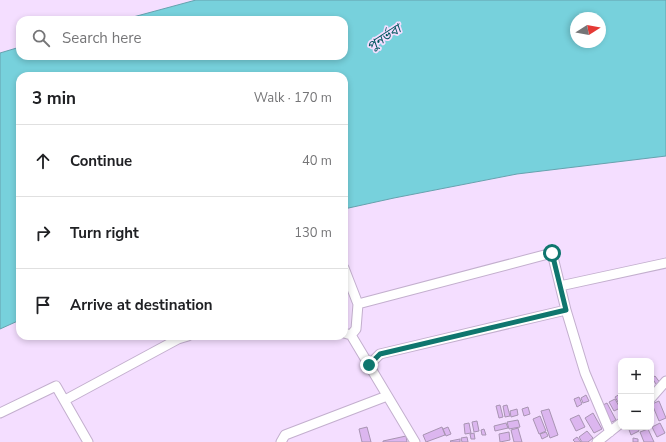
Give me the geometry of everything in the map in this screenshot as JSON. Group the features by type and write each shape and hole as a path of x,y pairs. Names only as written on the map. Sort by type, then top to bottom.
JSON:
{"street":[{"path":"358,304 552,253 566,310 585,373 610,432"},
{"path":"560,286 666,263"},
{"path":"348,278 358,304 356,329 348,333"},
{"path":"369,365 380,354 566,310"},
{"path":"348,335 369,365 415,442"},
{"path":"65,400 176,340"},
{"path":"654,395 666,381"},
{"path":"0,413 56,386 88,442"},
{"path":"281,442 285,435 387,396"},
{"path":"597,442 618,425"}],"water":[{"name":"পুনর্ভবা","path":"196,0 666,0 666,156 517,174 348,208 348,72 16,72 16,322 0,329 0,53 16,48 16,60 348,60 348,16 137,16"}],"building":[{"path":"654,377 661,384 658,387 654,381"},
{"path":"586,395 589,401 583,403 581,398"},
{"path":"618,395 618,402 615,397"},
{"path":"579,397 582,404 577,407 574,399"},
{"path":"615,399 618,404 618,409 614,411 609,402"},
{"path":"659,401 666,418 659,421 654,409 654,403"},
{"path":"607,403 616,420 610,423 601,406"},
{"path":"500,405 503,417 499,418 496,406"},
{"path":"507,405 510,416 505,417 503,406"},
{"path":"528,407 530,414 524,416 522,409"},
{"path":"517,409 518,415 511,417 510,411"},
{"path":"549,409 558,435 550,438 541,411"},
{"path":"593,413 602,429 594,433 585,418"},
{"path":"579,415 585,427 576,431 570,419"},
{"path":"540,416 546,431 539,434 533,419"},
{"path":"518,420 520,427 509,429 507,422"},
{"path":"477,421 479,431 474,432 472,422"},
{"path":"469,423 471,433 465,434 464,424"},
{"path":"506,423 508,428 495,431 494,426"},
{"path":"660,423 665,433 657,437 654,430 654,426"},
{"path":"367,427 371,442 362,442 359,429"},
{"path":"442,427 445,435 426,442 423,435"},
{"path":"448,427 451,434 446,436 443,429"},
{"path":"518,428 522,442 514,442 511,430"},
{"path":"484,429 486,435 482,435 481,430"},
{"path":"629,430 638,430 639,431 631,435"},
{"path":"648,430 654,442 644,442 640,432"},
{"path":"587,431 593,438 588,442 582,442 579,437"},
{"path":"509,432 510,440 500,442 499,434"},
{"path":"546,432 548,436 542,439 540,434"},
{"path":"474,433 475,439 471,439 470,434"},
{"path":"406,436 407,442 383,442 383,441"},
{"path":"467,437 468,442 462,442 461,438"},
{"path":"577,437 581,442 575,442 573,440"},
{"path":"633,438 638,439 638,442 633,442"},
{"path":"460,439 460,442 450,441"}],"route":[{"path":"369,365 380,354 566,310 552,253"}]}
